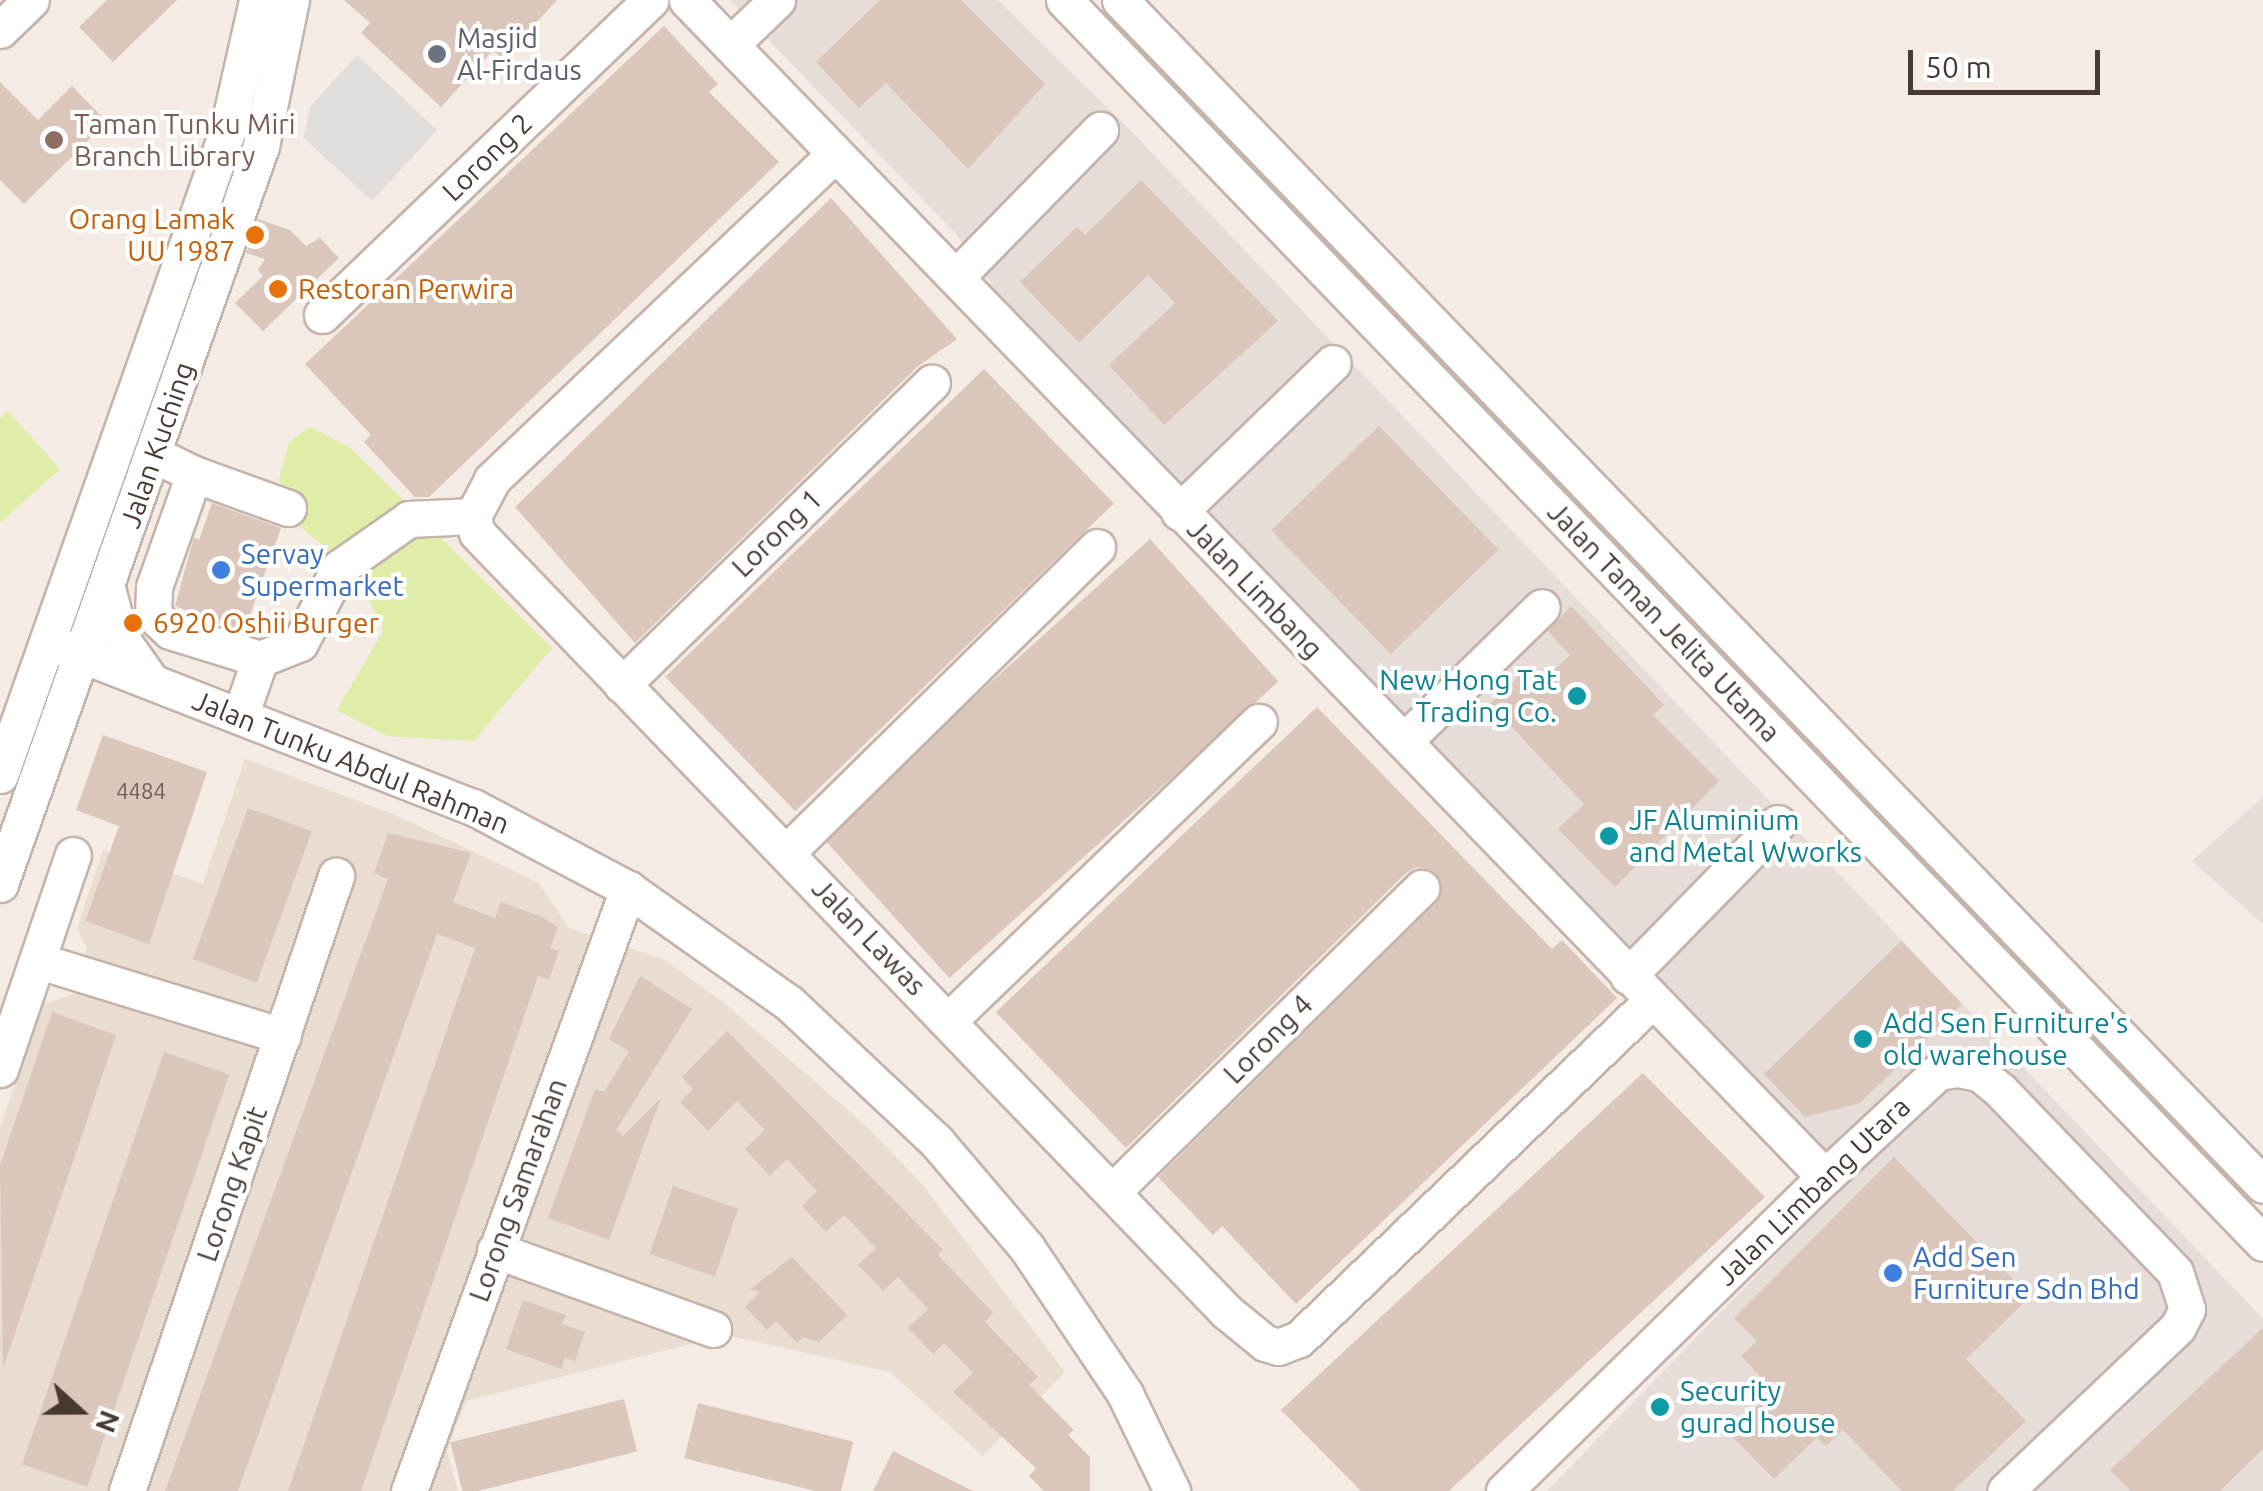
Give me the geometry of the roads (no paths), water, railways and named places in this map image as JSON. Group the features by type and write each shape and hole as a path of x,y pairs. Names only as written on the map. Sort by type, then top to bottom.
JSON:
{"street":[{"path":"0,30 31,0"},
{"name":"Jalan Kuching","path":"0,775 228,129 256,0"},
{"name":"Jalan Kuching","path":"0,884 261,146 291,0"},
{"name":"Lorong 2","path":"322,315 651,0"},
{"name":"Jalan Limbang","path":"687,0 1824,1177"},
{"path":"731,44 777,0"},
{"name":"Jalan Taman Jelita Utama","path":"1064,0 2263,1244"},
{"name":"Jalan Taman Jelita Utama","path":"1120,0 2263,1185"},
{"path":"956,277 1100,130"},
{"path":"194,474 154,587 154,615 170,631 260,659 300,643 339,568 409,519 473,516 492,480 835,154"},
{"path":"1179,512 1332,364"},
{"name":"Lorong 1","path":"622,685 932,382"},
{"path":"153,454 194,474 288,508"},
{"name":"Jalan Lawas","path":"473,516 477,533 622,685 1114,1190 1227,1312 1266,1343 1289,1344 1336,1307 1641,988 1778,823"},
{"path":"786,852 1097,547"},
{"path":"58,723 96,694 150,680 120,638 107,587"},
{"path":"1404,742 1542,607"},
{"name":"Jalan Tunku Abdul Rahman","path":"49,642 473,806 628,889 789,1003 936,1141 1027,1248 1126,1394 1172,1491"},
{"path":"240,716 260,659"},
{"path":"949,1020 1259,722"},
{"path":"0,1069 73,855"},
{"name":"Lorong Kapit","path":"127,1491 336,876"},
{"name":"Lorong 4","path":"1114,1190 1421,888"},
{"name":"Lorong Samarahan","path":"409,1491 628,889"},
{"path":"38,960 283,1036"},
{"name":"Jalan Limbang Utara","path":"1504,1491 1824,1177 1938,1072 1979,1073 2175,1272 2187,1310 2178,1327 2005,1491"},
{"path":"495,1250 713,1330"}],"place":[{"name":"Masjid Al-Firdaus","path":"437,54"},
{"name":"Taman Tunku Miri Branch Library","path":"54,140"},
{"name":"Orang Lamak UU 1987","path":"255,235"},
{"name":"Restoran Perwira","path":"278,289"},
{"name":"Servay Supermarket","path":"221,570"},
{"name":"6920 Oshii Burger","path":"133,623"},
{"name":"New Hong Tat Trading Co.","path":"1577,696"},
{"name":"JF Aluminium and Metal Wworks","path":"1609,836"},
{"name":"Add Sen Furniture's old warehouse","path":"1863,1039"},
{"name":"Add Sen Furniture Sdn Bhd","path":"1893,1273"},
{"name":"Security gurad house","path":"1660,1407"}]}
